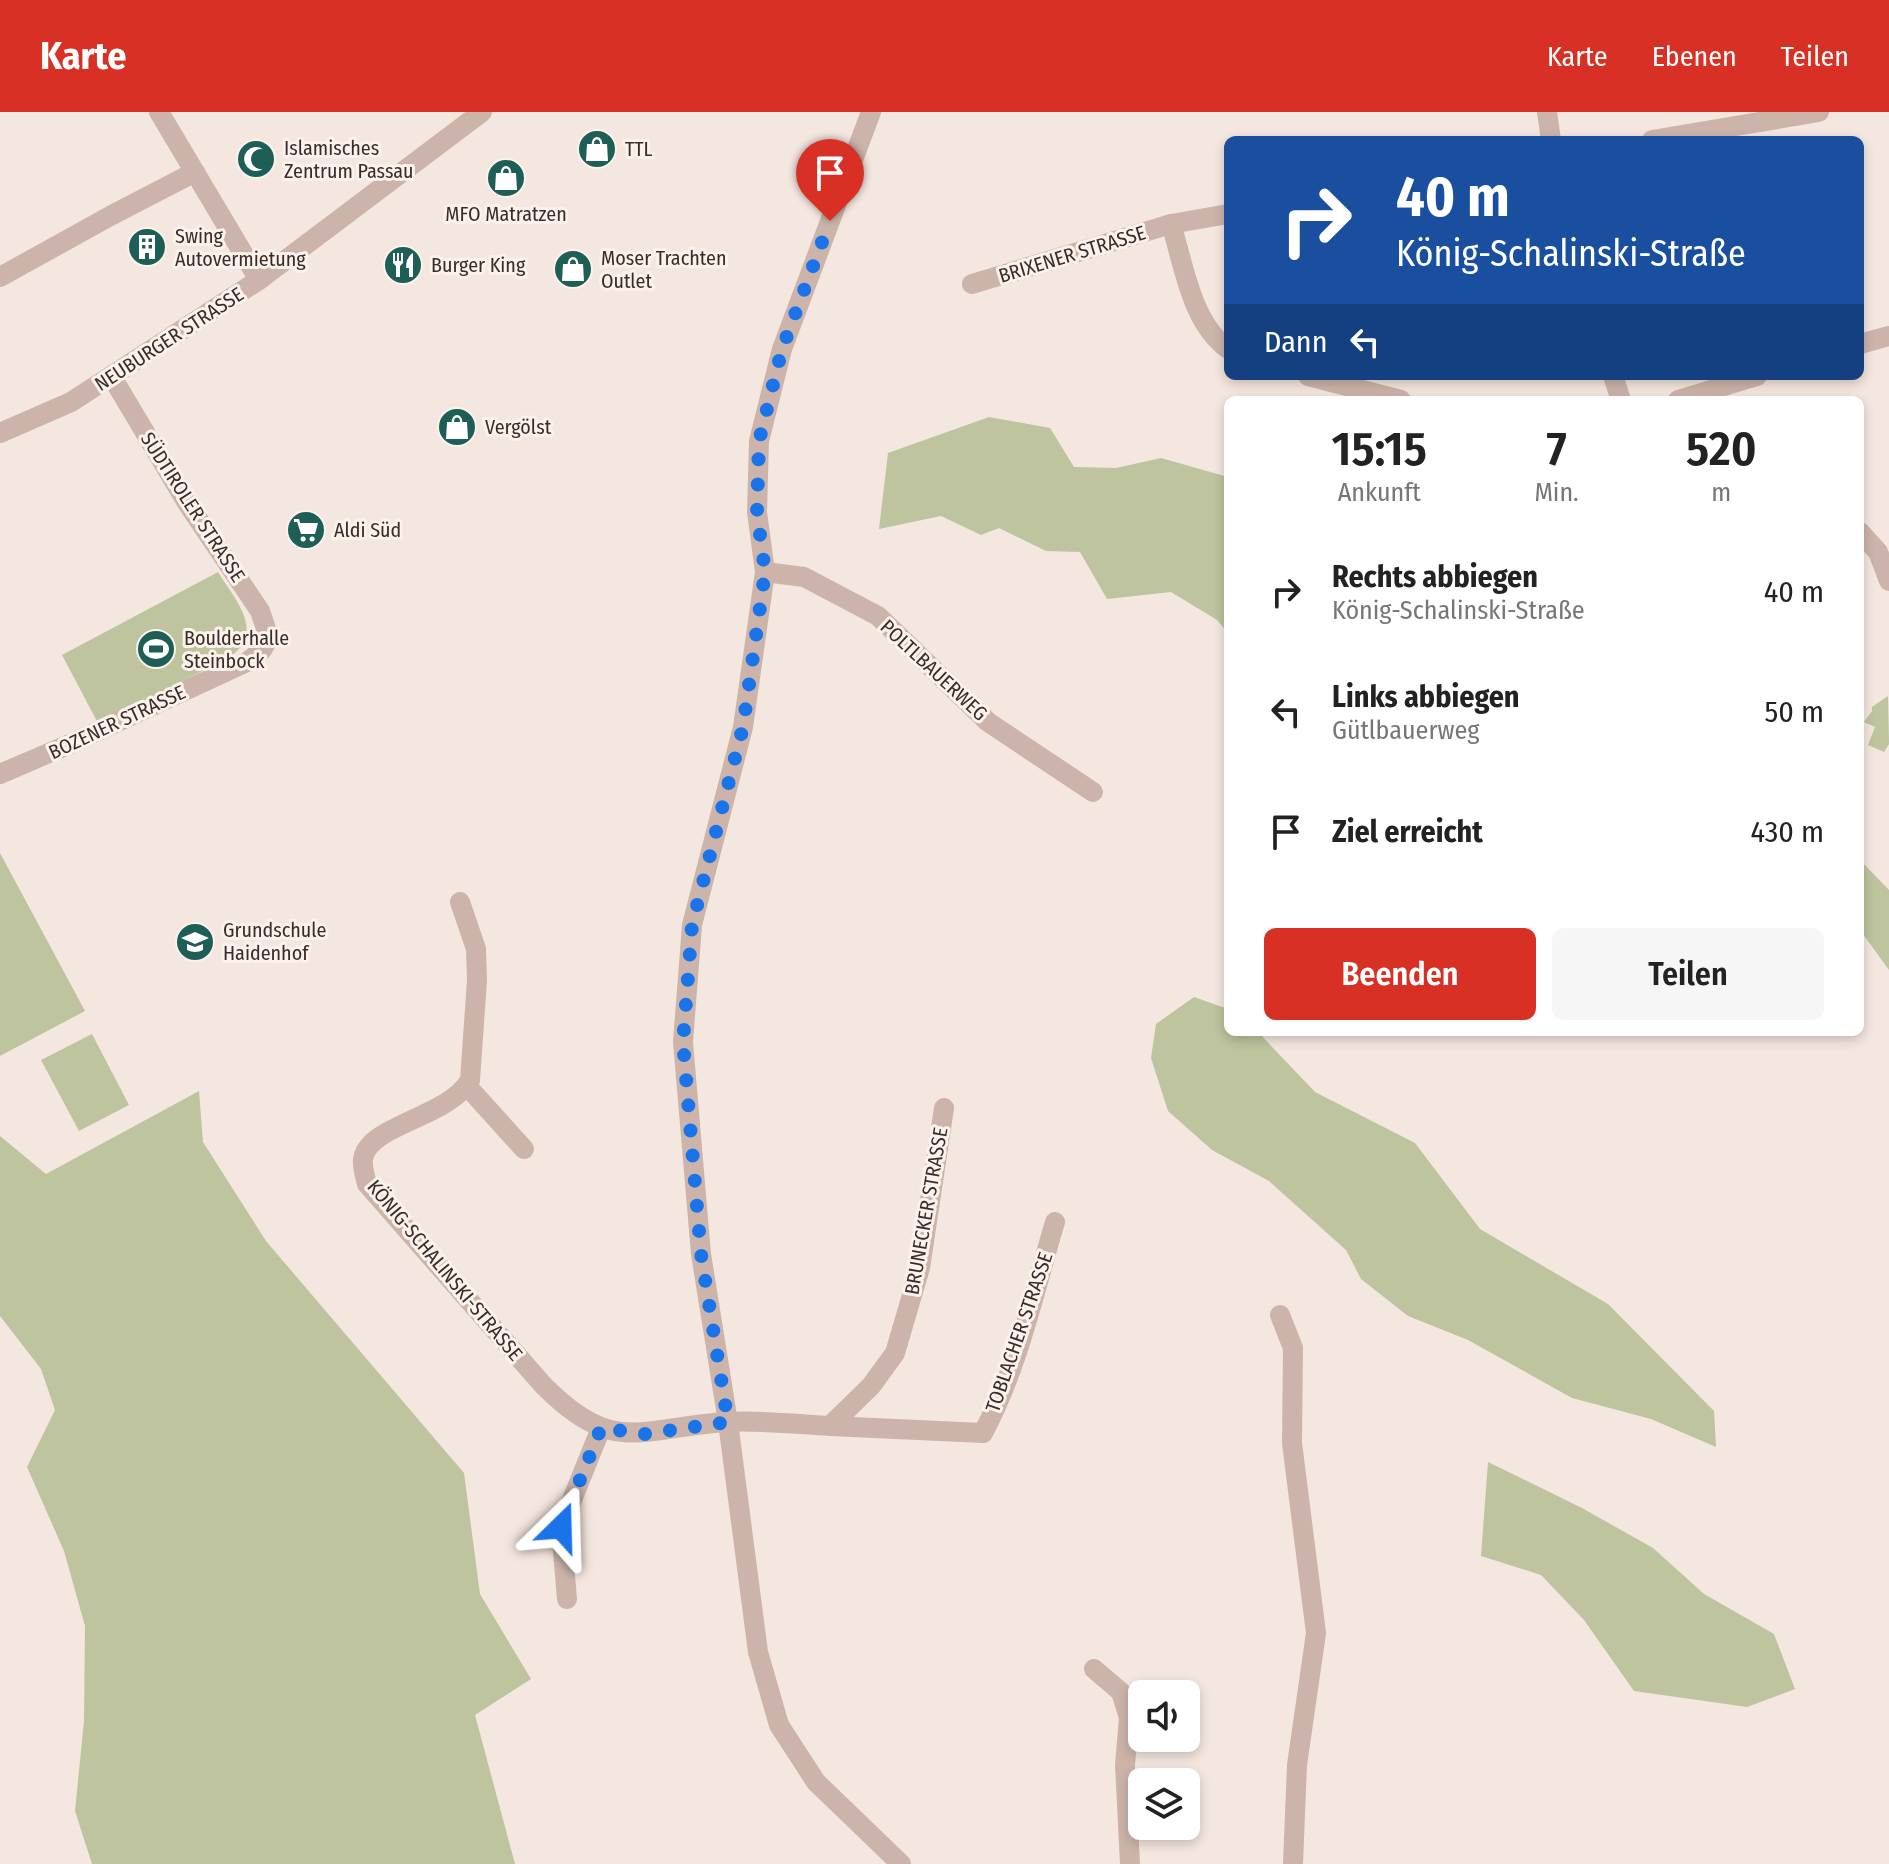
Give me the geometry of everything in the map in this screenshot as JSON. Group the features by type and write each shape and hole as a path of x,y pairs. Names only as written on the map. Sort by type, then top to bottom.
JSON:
{"street":[{"path":"159,112 259,280"},
{"name":"NEUBURGER STRASSE","path":"0,433 71,402 259,280 482,112"},
{"path":"871,112 782,349 759,441 757,512 765,572 743,727 692,925 683,1042 701,1254 728,1422 758,1652 779,1725 816,1782 901,1864"},
{"path":"1547,112 1550,136"},
{"path":"1676,136 1819,112"},
{"path":"0,277 195,172"},
{"name":"BRIXENER STRASSE","path":"972,284 1171,224 1224,215"},
{"name":"BRIXENER STRASSE","path":"1171,224 1200,317 1224,346"},
{"path":"1864,343 1889,336"},
{"name":"SÜDTIROLER STRASSE","path":"112,377 187,503 260,611 269,638"},
{"path":"1324,380 1386,396"},
{"path":"1691,396 1744,380"},
{"path":"1864,536 1878,552 1889,581"},
{"name":"POLTLBAUERWEG","path":"765,572 804,577 878,616 988,722 1093,792"},
{"name":"BOZENER STRASSE","path":"0,774 247,662 262,650 269,638"},
{"path":"460,902 476,949 473,1060 467,1086 524,1149"},
{"name":"KÖNIG-SCHALINSKI-STRASSE","path":"467,1086 449,1103 382,1133 370,1144 363,1157 367,1184 543,1385 571,1411 601,1428 645,1434 728,1422"},
{"name":"BRUNECKER STRASSE","path":"830,1426 871,1386 895,1353 920,1268 944,1108"},
{"name":"TOBLACHER STRASSE","path":"830,1426 983,1433 996,1409 1055,1222"},
{"path":"1280,1315 1293,1348 1292,1443 1316,1633 1297,1765 1293,1864"},
{"path":"728,1422 830,1426"},
{"path":"567,1599 561,1527 601,1428"},
{"path":"1094,1669 1121,1692 1129,1718 1125,1765 1130,1864"}],"green space":[{"path":"989,417 1050,428 1074,467 1116,468 1161,458 1224,476 1224,628 1217,620 1171,592 1107,599 1080,552 1046,551 999,528 981,535 941,516 879,529 888,453"},
{"name":"Boulderhalle Steinbock","path":"218,572 244,615 246,636 241,647 231,656 99,725 62,655"},
{"path":"1888,696 1889,744 1884,752 1868,745 1875,727 1864,722 1872,707"},
{"path":"0,853 85,1011 0,1056"},
{"path":"1864,864 1889,890 1889,970 1864,936"},
{"path":"1194,997 1224,1008 1224,1036 1262,1036 1315,1092 1415,1143 1480,1229 1608,1304 1714,1411 1716,1447 1651,1419 1572,1398 1468,1340 1408,1316 1361,1279 1346,1250 1269,1181 1212,1150 1168,1111 1151,1058 1156,1024"},
{"path":"92,1034 129,1105 79,1131 41,1060"},
{"path":"199,1091 203,1142 266,1241 464,1473 480,1594 531,1679 475,1715 515,1864 92,1864 75,1811 84,1721 85,1626 64,1551 27,1467 55,1410 41,1369 0,1316 0,1136 46,1174"},
{"path":"1488,1462 1582,1508 1653,1548 1704,1594 1774,1634 1795,1689 1747,1707 1634,1691 1584,1620 1541,1575 1481,1556"}],"place":[{"name":"TTL","path":"597,149"},
{"name":"Islamisches Zentrum Passau","path":"256,159"},
{"name":"MFO Matratzen","path":"506,178"},
{"name":"Swing Autovermietung","path":"147,247"},
{"name":"Burger King","path":"403,265"},
{"name":"Moser Trachten Outlet","path":"573,269"},
{"name":"Vergölst","path":"457,427"},
{"name":"Aldi Süd","path":"306,530"},
{"name":"Boulderhalle Steinbock","path":"156,649"},
{"name":"Grundschule Haidenhof","path":"195,942"}],"route":[{"path":"561,1527 601,1428 645,1434 728,1422 701,1254 683,1042 692,925 743,727 765,572 757,512 759,441 782,349 830,221"}]}
